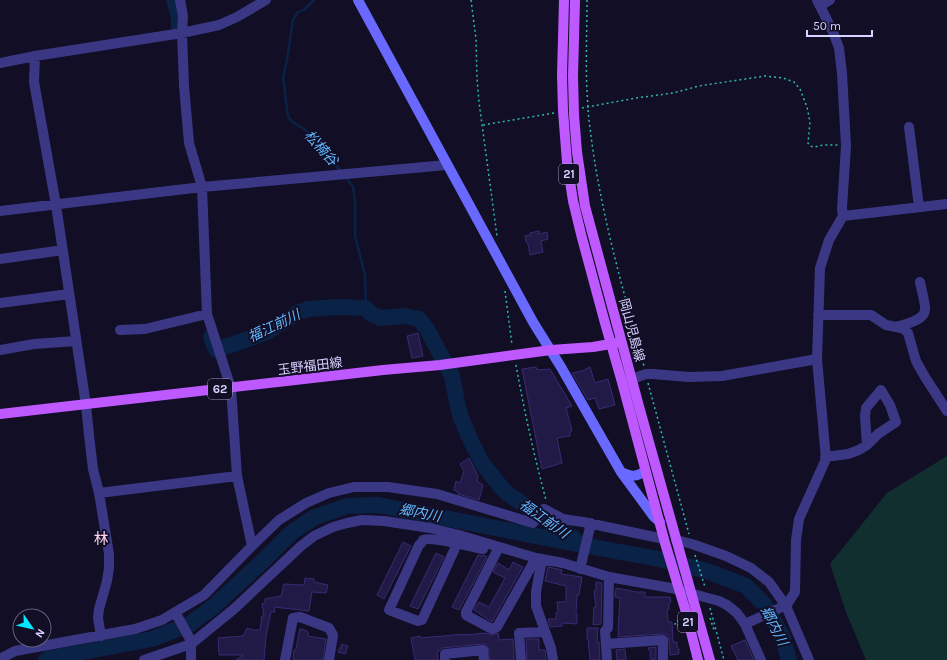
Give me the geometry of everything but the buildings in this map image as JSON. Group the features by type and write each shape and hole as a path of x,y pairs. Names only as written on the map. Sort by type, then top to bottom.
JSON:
{"main road":[{"name":"岡山児島線","path":"564,0 562,75 563,112 567,162 573,201 610,344 698,660"},
{"name":"岡山児島線","path":"575,0 573,110 577,152 585,206 710,660"},
{"path":"563,112 573,110"},
{"name":"玉野福田線","path":"0,414 383,370 440,365 513,352 593,347 622,342"},
{"path":"629,411 640,410"}],"street":[{"path":"180,0 184,16 182,33 184,86 189,143 202,187 207,314 231,388 237,476 252,546"},
{"path":"0,63 35,56 182,33 219,25 237,17 266,0"},
{"path":"358,0 533,322 562,367 622,472 654,517 660,522"},
{"path":"745,624 785,606 795,592 796,540 799,519 826,458 817,359 820,268 829,240 843,216 842,208 846,146 842,73 839,48 819,3 830,0"},
{"path":"35,56 34,82 56,205 86,405 88,435 93,469 99,493 109,554 107,581 98,618 101,636"},
{"path":"909,127 919,208"},
{"path":"0,211 202,187 447,165"},
{"path":"843,216 947,204"},
{"path":"0,259 62,250"},
{"path":"896,327 917,321 926,311 920,282"},
{"path":"0,303 69,294"},
{"path":"120,330 145,329 207,314"},
{"path":"818,315 871,315 886,325 904,329 908,333 916,361 947,411"},
{"path":"0,350 34,344 76,341"},
{"path":"632,379 646,374 689,377 722,376 817,359"},
{"path":"825,457 848,454 859,450 867,445 878,434 896,422 890,405 881,390 866,408 864,416 867,445"},
{"path":"622,472 632,476 637,476 645,471"},
{"path":"99,493 237,476"},
{"path":"0,659 15,651 135,629 162,620 176,613 204,594 280,520 306,503 329,493 354,487 388,488 437,494 533,523 542,514 664,541"},
{"path":"144,660 191,642 234,609 301,546 314,536 333,527 362,520 384,521 430,528 458,539 537,560 581,566 609,577 690,590 719,601 737,613 745,624 761,660"},
{"path":"581,566 591,525"},
{"path":"431,538 458,539 422,620 418,621 390,610 419,545 423,540 431,538"},
{"path":"677,543 693,546 726,556 751,568 769,582 785,606 809,660"},
{"path":"498,550 466,612 466,615 492,629 497,628 537,560"},
{"path":"537,560 536,606 551,648 553,660"},
{"path":"607,660 605,631 608,628 609,577"},
{"path":"176,613 191,642 191,660"},
{"path":"285,660 292,618 300,617 329,628 333,635 329,660"},
{"path":"521,660 519,633 545,632"},
{"path":"606,644 663,640 663,660"},
{"path":"445,660 445,654 483,650 484,660"}],"path":[{"path":"471,0 476,39 477,79 498,237"},
{"path":"587,0 586,73 588,107 594,162 604,212 630,316 706,591"},
{"path":"573,110 636,98 673,94 699,86 750,78 765,76 783,78 794,82 800,89 810,122 808,143 810,146 846,146"},
{"path":"483,125 563,112"},
{"path":"607,242 611,241"},
{"path":"505,290 513,352 522,403 532,445 542,514"},
{"path":"626,317 630,316"},
{"path":"708,602 724,660"},
{"path":"710,618 714,630"},
{"path":"680,621 676,622 675,624 676,626 677,626 678,625 679,625 679,623 678,621 676,622 675,624 677,626 680,625"}],"green space":[{"path":"947,456 947,660 866,660 846,612 830,564 887,493"}],"waterway":[{"name":"福江前川","path":"174,0 179,17 179,28"},
{"name":"松楠谷","path":"314,0 305,9 297,13 293,20 283,77 288,117 308,132 318,148 342,172"},
{"name":"松楠谷","path":"346,177 353,187 355,202 355,236 365,275 366,308"},
{"name":"福江前川","path":"211,337 216,350 267,332 299,312 308,309 336,307 366,308 371,314 381,318 405,316 419,319 427,329 452,376 461,418 482,463 508,494 557,528 564,531 582,545"},
{"name":"郷内川","path":"46,660 152,639 190,624 214,606 292,532 315,517 347,506 378,505 659,559 707,571 746,586 765,605 782,636 789,660"}],"district":[{"name":"林","path":"101,539"}]}
